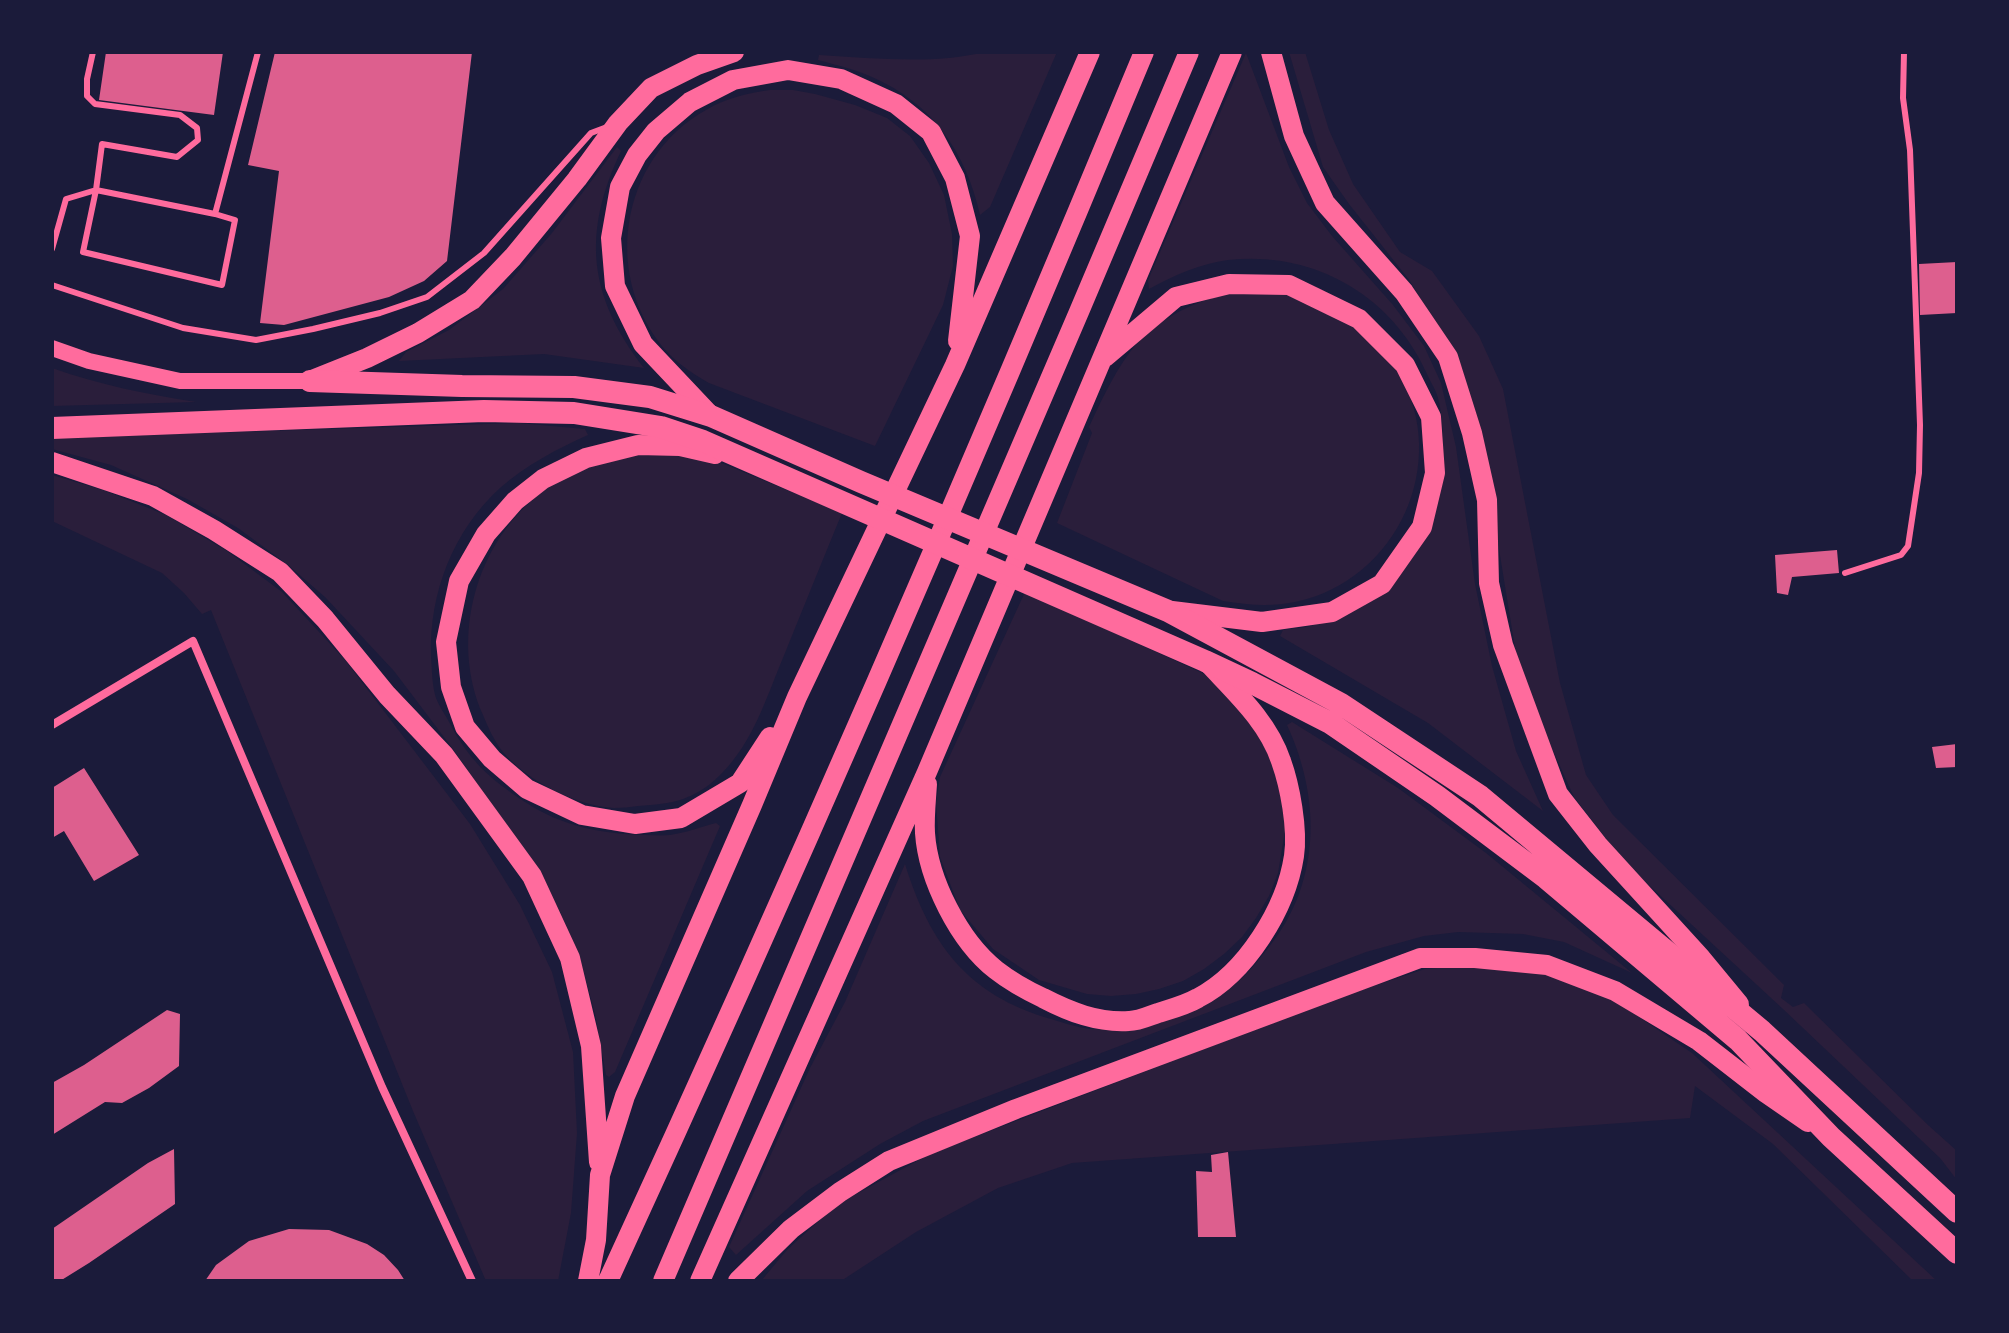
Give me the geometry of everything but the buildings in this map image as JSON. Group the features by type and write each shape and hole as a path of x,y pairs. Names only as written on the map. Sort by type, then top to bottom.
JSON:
{"highway":[{"path":"310,381 418,333 472,300 513,257 618,123 651,88 697,65 734,52"},
{"path":"600,1175 625,1096 797,697 955,365 1090,52"},
{"path":"608,1281 743,987 1044,294 1144,52"},
{"path":"663,1281 1189,52"},
{"path":"700,1281 927,772 1232,52"},
{"path":"1271,52 1294,136 1325,203 1404,292 1448,357 1472,433 1487,500 1489,583 1503,645 1558,794 1608,856 1701,958 1762,1031"},
{"path":"711,416 643,344 615,286 611,238 620,187 646,143 690,102 733,80 788,70 841,79 896,104 931,132 955,178 970,236 955,365"},
{"path":"1102,359 1176,297 1229,284 1289,285 1359,319 1405,365 1431,417 1435,473 1422,527 1382,584 1332,612 1262,622 1168,611"},
{"path":"310,381 574,387 650,397 711,416 1168,611 1341,704 1480,796 1762,1031 1957,1212"},
{"path":"52,428 484,411 574,413 661,427 703,441 1205,661 1330,723 1437,796 1546,878 1738,1040 1831,1137 1957,1253"},
{"path":"750,462 680,446 638,445 586,458 543,479 515,501 486,534 459,581 446,642 451,687 465,727 492,759 527,789 582,815 635,824 681,818 740,783 797,697"},
{"path":"52,462 153,496 280,572 325,619 387,695 444,755 532,876 570,958 591,1046 600,1175 596,1240 588,1281"},
{"path":"927,772 925,834 933,871 947,907 969,942 994,969 1027,991 1096,1020 1132,1021 1199,998 1226,978 1271,923 1294,855 1290,798 1280,758 1250,708 1205,661"},
{"path":"738,1281 791,1229 840,1192 889,1161 1016,1109 1420,958 1475,958 1547,965 1615,991 1699,1041 1766,1093 1831,1137"}],"main road":[{"path":"52,348 89,361 180,381 310,381"}],"street":[{"path":"52,725 193,641 382,1087 472,1281"}],"lane":[{"path":"52,249 66,199 96,190 215,214 235,220 222,285 83,252 96,190 102,144 177,157 198,140 197,128 180,115 95,104 87,96 93,52"},
{"path":"215,214 258,52"},
{"path":"1845,573 1901,555 1908,546 1919,473 1920,425 1910,150 1903,98 1904,52"},
{"path":"52,285 183,328 256,340 380,313 427,297 484,253 591,133 618,123"}],"shaded area":[{"path":"985,52 1057,52 990,207 980,215 966,171 929,115 893,88 872,77 818,60 819,55 923,59"},
{"path":"1289,52 1305,52 1329,130 1353,184 1400,252 1432,271 1479,336 1503,389 1560,683 1586,775 1613,815 1784,985 1781,998 1793,1007 1804,1003 1957,1151 1957,1180 1940,1158 1625,863 1574,797 1533,707 1516,654 1483,450 1462,368 1410,281 1323,167"},
{"path":"1246,53 1289,167 1307,203 1424,346 1441,383 1456,447 1475,584 1492,666 1516,751 1543,811 1428,723 1280,636 1283,630 1325,620 1420,539 1430,523 1440,491 1442,428 1435,389 1413,348 1395,323 1373,302 1321,271 1260,259 1228,260 1187,271 1149,289 1148,280"},
{"path":"770,90 815,94 887,118 910,136 929,163 944,195 952,234 953,266 943,305 875,446 699,377 669,354 647,325 634,292 628,258 629,223 638,189 654,159 676,132 706,110 737,97"},
{"path":"617,147 621,151 600,209 596,237 597,263 611,315 644,368 544,354 399,361 406,352 449,330 503,289 552,233"},
{"path":"1260,290 1306,297 1331,306 1383,348 1399,373 1414,408 1419,444 1416,479 1405,513 1386,544 1362,570 1331,590 1295,602 1268,605 1223,601 1057,523 1092,433 1089,427 1113,379 1139,342 1160,323 1197,303 1228,294"},
{"path":"52,368 123,388 196,402 52,406"},
{"path":"518,423 585,429 588,435 542,458 500,488 483,505 457,543 440,586 431,632 432,678 439,704 463,746 480,767 512,793 553,817 582,827 629,834 667,835 716,823 720,826 615,1072 609,1077 606,1075 595,1014 579,954 560,912 529,857 394,671 325,597 238,528 187,499 111,465 52,449 52,438"},
{"path":"643,453 697,456 724,464 842,513 751,733 732,762 711,783 682,799 614,808 584,802 554,790 525,773 503,752 487,724 473,685 469,624 485,564 500,537 519,513 566,476 590,466"},
{"path":"52,475 103,490 166,515 227,551 282,592 345,660 470,824 520,905 552,972 573,1052 577,1133 571,1213 558,1281 486,1281 413,1111 211,610 202,614 162,573 52,521"},
{"path":"1025,592 1211,677 1230,692 1272,752 1286,825 1278,873 1269,896 1242,937 1204,969 1183,981 1136,994 1111,996 1087,994 1039,980 993,949 960,910 940,857 936,802 940,777"},
{"path":"1292,722 1398,788 1486,853 1632,973 1564,942 1523,934 1458,932 1424,936 1366,952 923,1121 880,1144 807,1191 736,1255 729,1247 810,1068 845,1002 905,864 927,919 956,962 974,981 1022,1009 1077,1027 1104,1029 1224,989 1249,971 1265,952 1297,899 1306,871 1310,813 1306,783 1287,725"},
{"path":"1483,964 1546,974 1611,998 1692,1053 1937,1281 1913,1281 1773,1144 1695,1086 1690,1118 1072,1163 998,1188 916,1232 841,1281 761,1281 787,1250 836,1205 930,1154 1331,1000 1425,969"}]}
